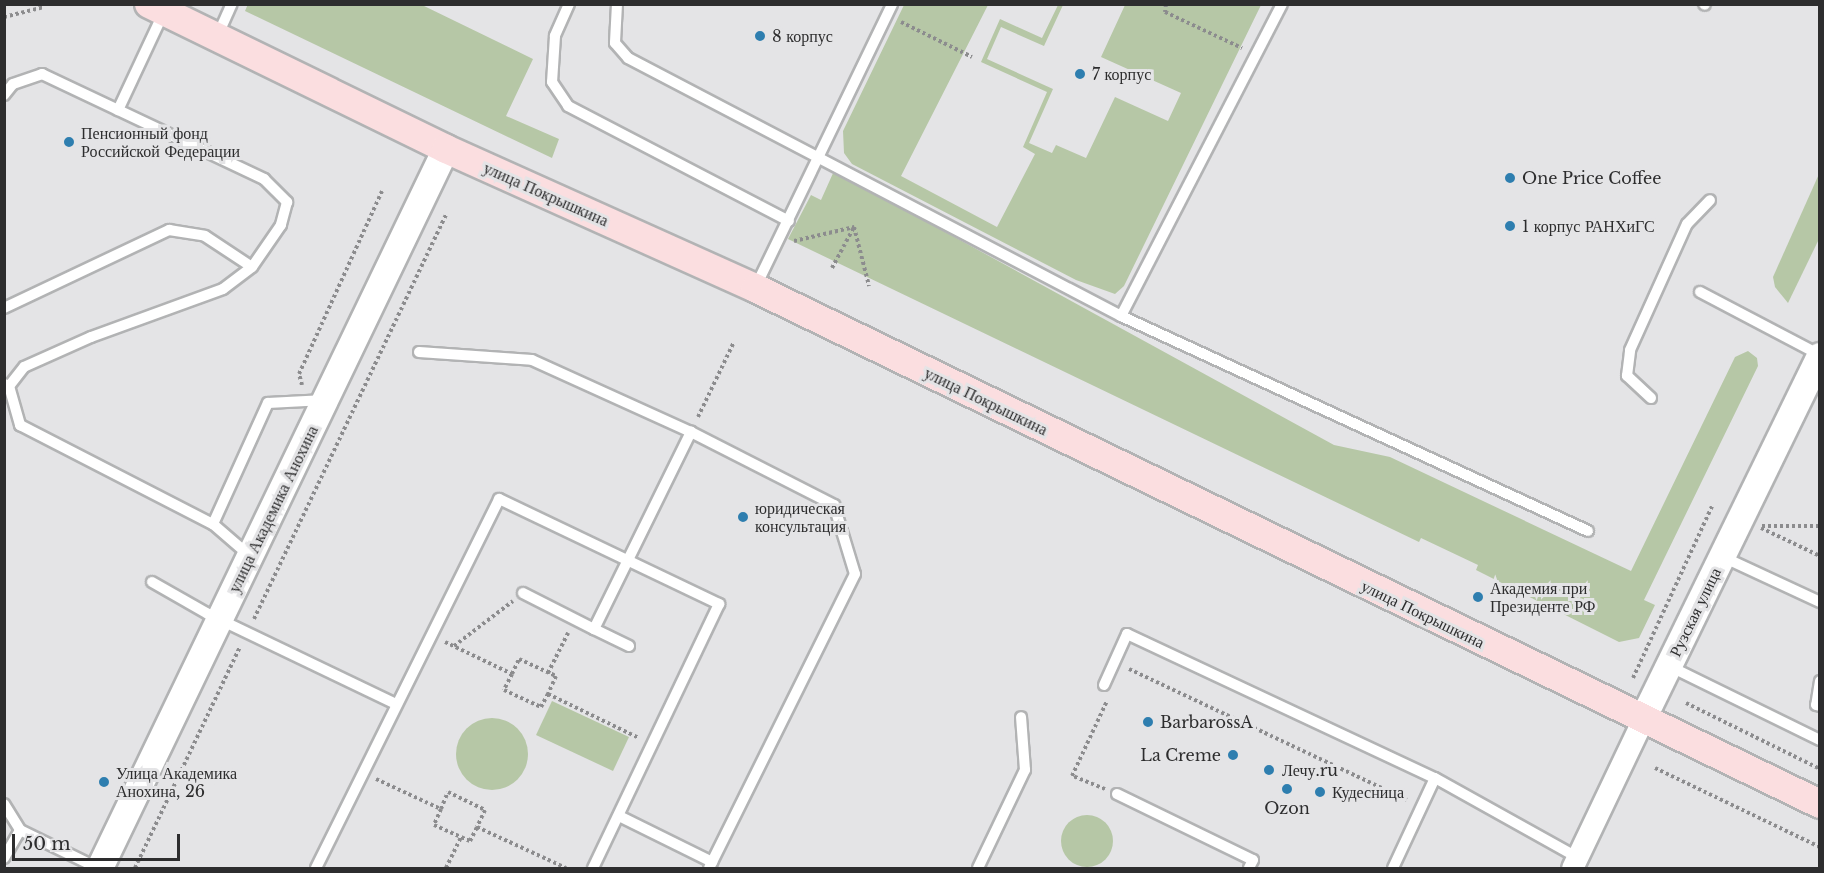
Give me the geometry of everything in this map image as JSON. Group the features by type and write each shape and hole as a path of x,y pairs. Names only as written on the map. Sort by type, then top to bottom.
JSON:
{"main road":[{"name":"улица Покрышкина","path":"157,8 446,149 755,288 1642,721 1820,804"}],"street":[{"name":"улица Академика Анохина","path":"99,868 446,149"},
{"name":"Рузская улица","path":"1575,863 1820,355"}],"lane":[{"path":"217,37 232,4"},
{"path":"569,4 555,36 552,82 568,106 789,221"},
{"path":"617,4 615,44 628,58 1121,316 1588,531"},
{"path":"755,288 892,4"},
{"path":"1121,316 1282,4"},
{"path":"118,110 157,8"},
{"path":"4,94 13,84 42,74 264,179 286,202 281,225 252,267 223,289 92,337 24,367 7,385 21,426 213,524 250,556"},
{"path":"1651,398 1627,376 1630,350 1687,224 1710,200"},
{"path":"4,308 169,230 206,236 252,267"},
{"path":"1700,292 1820,355"},
{"path":"419,352 532,360 691,432 834,505 855,574 711,865 618,816"},
{"path":"213,524 268,403 326,400"},
{"path":"594,629 691,432"},
{"path":"316,868 500,499 719,604 593,868"},
{"path":"1723,557 1820,602"},
{"path":"152,582 247,633 396,704"},
{"path":"523,593 629,646"},
{"path":"1104,685 1127,634 1435,778 1575,863"},
{"path":"1669,666 1820,740"},
{"path":"1820,681 1816,705 1820,706"},
{"path":"978,868 1026,770 1021,717"},
{"path":"1393,868 1435,778"},
{"path":"1117,794 1253,860 1249,868"},
{"path":"4,804 20,830 99,868"},
{"path":"4,858 20,830"}],"path":[{"path":"1166,4 1165,12 1257,54"},
{"path":"4,17 44,7"},
{"path":"887,15 972,57"},
{"path":"135,868 446,214"},
{"path":"776,246 854,227"},
{"path":"832,268 854,227"},
{"path":"854,227 869,286"},
{"path":"691,432 734,342"},
{"path":"1633,678 1712,506"},
{"path":"1820,526 1758,526 1820,556"},
{"path":"454,646 523,593"},
{"path":"548,673 574,620"},
{"path":"431,635 512,674"},
{"path":"519,659 556,676 541,707 504,690 512,674 519,659"},
{"path":"1125,666 1422,807"},
{"path":"548,694 652,745"},
{"path":"1109,698 1072,776 1117,794"},
{"path":"1686,703 1820,769"},
{"path":"1655,768 1820,847"},
{"path":"363,773 441,809"},
{"path":"448,792 485,810 477,827 470,841 434,825 448,792"},
{"path":"477,827 566,868"},
{"path":"446,868 461,837"}],"green space":[{"path":"248,4 422,5 533,59 506,116 559,139 552,158 245,11"},
{"path":"904,5 988,5 901,176 997,227 1035,154 1023,147 1047,92 981,62 1000,19 1042,38 1058,5 1063,5 1044,46 1001,27 987,59 1053,89 1029,143 1052,153 1056,145 1086,158 1115,97 1168,121 1181,93 1101,57 1125,5 1261,5 1124,286 1115,294 1076,280 852,164 844,153 843,131"},
{"path":"834,171 1334,445 1390,457 1631,571 1735,357 1748,351 1757,358 1758,366 1644,600 1655,605 1639,638 1619,642 1476,570 1478,565 1421,538 1419,542 788,239 811,195 821,200"},
{"path":"1819,174 1819,239 1788,303 1775,287 1773,277"},
{"path":"552,701 629,737 613,771 536,735"},
{"path":"492,718 506,721 518,728 525,740 528,754 525,768 518,780 506,787 492,790 478,787 466,780 459,768 456,754 459,740 466,728 478,721"},
{"path":"1082,815 1092,815 1106,822 1113,841 1106,860 1092,867 1082,867 1072,863 1065,856 1061,846 1061,836 1065,826 1072,819"}],"place":[{"name":"8 корпус","path":"760,36"},
{"name":"7 корпус","path":"1080,74"},
{"name":"Пенсионный фонд Российской Федерации","path":"69,142"},
{"name":"One Price Coffee","path":"1510,178"},
{"name":"1 корпус РАНХиГС","path":"1510,226"},
{"name":"юридическая консультация","path":"743,517"},
{"name":"Академия при Президенте РФ","path":"1478,597"},
{"name":"BarbarossA","path":"1148,722"},
{"name":"La Creme","path":"1233,755"},
{"name":"Лечу.ru","path":"1269,770"},
{"name":"Улица Академика Анохина, 26","path":"104,782"},
{"name":"Ozon","path":"1287,789"},
{"name":"Кудесница","path":"1320,792"}]}
